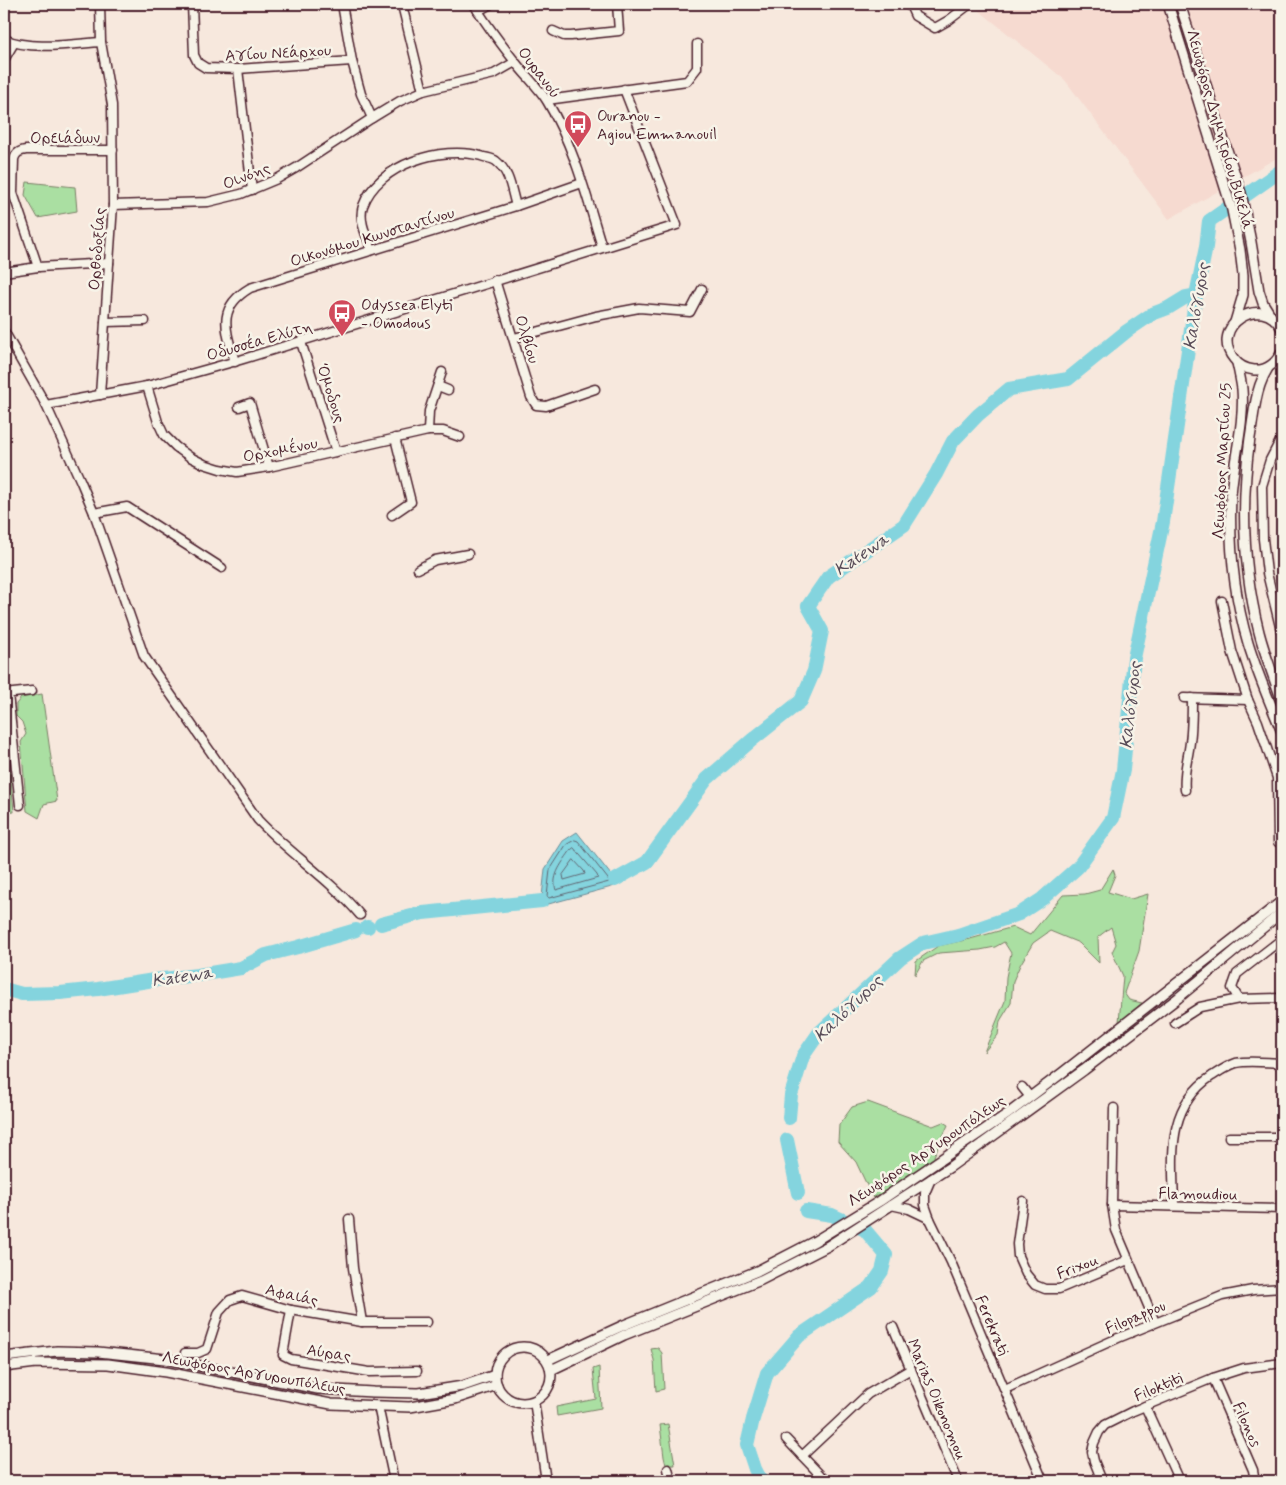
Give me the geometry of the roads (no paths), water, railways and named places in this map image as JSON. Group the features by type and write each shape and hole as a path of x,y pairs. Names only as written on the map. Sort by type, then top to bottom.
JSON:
{"main road":[{"name":"Λεωφόρος Δημητρίου Βικελά","path":"1168,4 1230,200 1240,250 1243,295 1235,322 1229,332 1227,344 1230,354 1237,363"},
{"name":"Λεωφόρος Δημητρίου Βικελά","path":"1180,4 1242,198 1252,242 1259,291 1263,303 1282,329"},
{"path":"1235,322 1245,315 1256,312 1276,319"},
{"name":"Λεωφόρος Μαρτίου 25","path":"1282,352 1276,362 1268,368 1260,386 1255,407 1244,498 1246,550 1252,596 1259,632 1282,701"},
{"path":"1237,363 1257,370 1268,368"},
{"name":"Λεωφόρος Μαρτίου 25","path":"1237,363 1242,390 1242,409 1231,491 1231,507 1232,554 1237,598 1247,642 1282,732"},
{"name":"Λεωφόρος Αργυρουπόλεως","path":"548,1360 624,1324 757,1271 815,1241 880,1201 1030,1097 1100,1045 1282,900"},
{"name":"Λεωφόρος Αργυρουπόλεως","path":"552,1370 624,1335 761,1280 828,1246 931,1179 1084,1070 1178,998 1282,912"},
{"path":"525,1346 534,1348 548,1360 552,1370 552,1379 544,1394 534,1401 527,1403 514,1402 506,1398 496,1385 496,1366 500,1358 507,1351 525,1346"},
{"name":"Λεωφόρος Αργυρουπόλεως","path":"4,1356 57,1351 98,1352 165,1359 318,1389 373,1392 419,1393 463,1386 495,1375"},
{"name":"Λεωφόρος Αργυρουπόλεως","path":"4,1367 36,1363 108,1364 166,1372 331,1404 378,1406 410,1407 454,1399 496,1385"}],"street":[{"name":"Ορθοδοξίας","path":"100,4 100,42 112,105 113,205 100,395"},
{"name":"Αγίου Νεάρχου","path":"192,4 194,54 198,63 206,68 238,69 352,61"},
{"path":"345,4 352,61 361,94 372,118"},
{"path":"401,4 423,91"},
{"path":"476,7 491,4"},
{"path":"553,31 564,36 571,36 619,31 616,4"},
{"path":"910,5 915,16 935,28 970,4"},
{"name":"Ουρανού","path":"476,7 515,62 546,100 568,140 602,247"},
{"path":"4,39 14,43 38,46 100,42"},
{"path":"4,60 14,43"},
{"path":"546,100 687,81 697,68 697,44"},
{"name":"Οινόης","path":"113,205 224,200 278,179 372,118 423,91 494,74 515,62"},
{"path":"238,69 252,190"},
{"name":"Οδυσσέα Ελύτη","path":"46,405 147,386 236,362 677,225 624,89"},
{"name":"Ορειάδων","path":"38,267 13,193 13,173 16,155 26,150 112,150"},
{"path":"372,250 362,221 362,207 371,190 388,174 409,162 438,154 468,153 494,160 507,173 516,206"},
{"name":"Οικονόμου Κωνσταντίνου","path":"236,362 226,331 227,313 237,297 250,288 516,206 582,183"},
{"path":"4,272 38,267 109,263"},
{"name":"Ολβίου","path":"495,280 531,397 536,405 546,406 595,389"},
{"path":"514,338 596,316 639,308 690,312 702,289"},
{"path":"105,322 145,321"},
{"path":"4,331 46,405 94,513 139,643 151,667 258,820 269,832 340,892 360,915"},
{"name":"Όμοδους","path":"301,342 336,452"},
{"path":"428,431 429,411 442,372"},
{"name":"Ορχομένου","path":"147,386 164,435 176,447 204,464 237,472 269,467 428,431 443,431 460,437"},
{"path":"438,386 448,390"},
{"path":"239,408 250,403 269,467"},
{"path":"1282,437 1270,460 1262,486 1262,539 1267,574 1282,636"},
{"path":"392,515 411,502 395,438"},
{"path":"94,513 127,507 222,568"},
{"path":"418,570 435,560 468,554"},
{"path":"1273,600 1282,600"},
{"path":"1222,601 1232,651 1248,700 1278,778 1278,842"},
{"path":"20,805 6,694 32,692"},
{"path":"1185,790 1184,768 1190,742 1188,698 1248,700"},
{"path":"1239,999 1232,988 1237,974 1282,939"},
{"path":"1174,1023 1200,1007 1239,999 1282,998"},
{"path":"1174,1205 1173,1141 1178,1120 1189,1097 1202,1083 1224,1068 1237,1063 1282,1063"},
{"path":"1022,1086 1030,1097"},
{"path":"1114,1108 1112,1205 1116,1230 1155,1322"},
{"path":"1229,1136 1282,1137"},
{"name":"Ferekrati","path":"931,1179 925,1193 925,1205 930,1219 951,1262 1043,1481"},
{"name":"Frixou","path":"1023,1201 1017,1244 1018,1256 1026,1274 1035,1285 1045,1289 1059,1289 1128,1260"},
{"path":"892,1205 909,1209 930,1219"},
{"name":"Flamoudiou","path":"1112,1205 1282,1209"},
{"path":"349,1219 353,1268 362,1322"},
{"name":"Filopappou","path":"1005,1389 1155,1322 1222,1296 1253,1290 1282,1288"},
{"name":"Αφαιάς","path":"185,1353 198,1353 207,1349 219,1312 230,1300 242,1296 291,1310 362,1322 427,1322"},
{"name":"Αύρας","path":"291,1310 283,1355 292,1359 369,1372 418,1371"},
{"name":"Marias Oikonomou","path":"893,1327 958,1481"},
{"name":"Filoktiti","path":"1102,1481 1092,1452 1099,1432 1105,1425 1212,1378 1244,1368 1282,1363"},
{"path":"802,1456 868,1394 911,1369"},
{"name":"Filonos","path":"1212,1378 1253,1470 1256,1481"},
{"path":"534,1401 546,1481"},
{"path":"378,1406 394,1481"},
{"path":"1145,1406 1179,1481"},
{"path":"786,1439 826,1481"},
{"path":"668,1470 671,1481"}],"water":[{"path":"577,832 619,885 541,906 545,869 563,841"}],"waterway":[{"name":"Καλόγυρος","path":"789,1118 791,1095 803,1056 819,1033 900,958 923,943 958,935 1019,914 1042,899 1078,867 1113,818 1123,770 1134,658 1163,522 1196,295 1206,247 1209,221 1282,170"},
{"name":"Katewa","path":"615,880 647,862 707,779 801,701 814,671 822,631 808,606 828,577 904,525 936,474 953,441 978,415 1009,389 1068,379 1127,331 1152,314 1168,308 1186,297 1196,295"},
{"name":"Katewa","path":"381,924 423,913 542,901"},
{"name":"Katewa","path":"4,989 22,994 60,993 241,968 266,955 356,930"},
{"name":"Καλόγυρος","path":"787,1140 798,1193"},
{"name":"Καλόγυρος","path":"761,1481 747,1445 767,1373 799,1336 871,1287 882,1271 886,1255 865,1230 832,1215 806,1211"}],"place":[{"name":"Ouranou - Agiou Emmanouil","path":"578,148"},
{"name":"Odyssea Elyti - Omodous","path":"342,337"}]}
